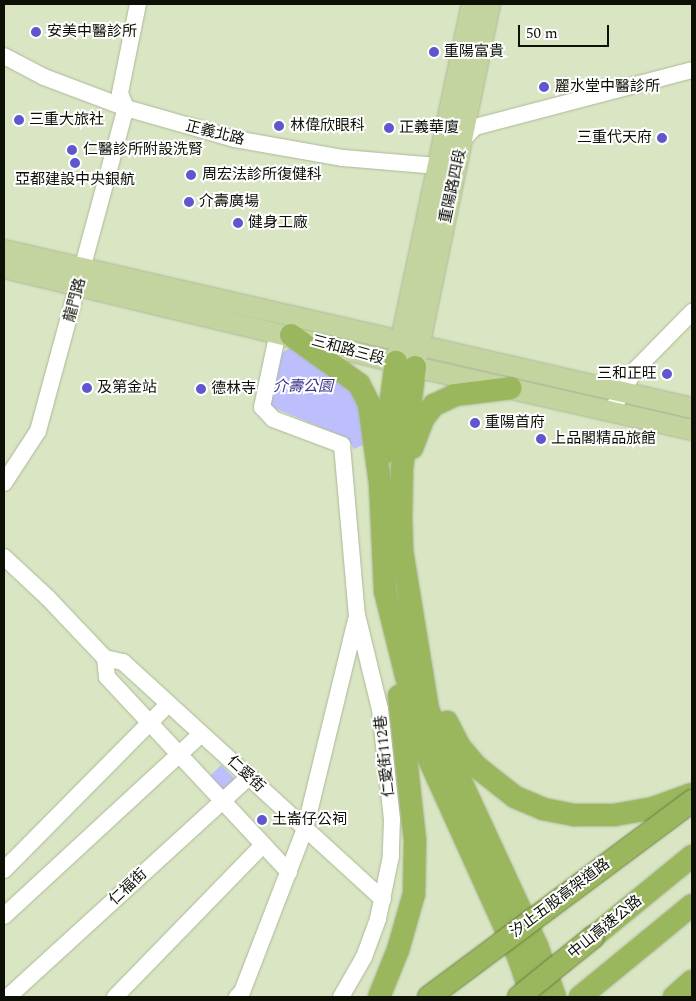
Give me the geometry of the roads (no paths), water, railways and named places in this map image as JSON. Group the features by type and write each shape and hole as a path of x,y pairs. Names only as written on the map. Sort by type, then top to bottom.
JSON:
{"highway":[{"path":"284,334 358,384 369,404 380,483 385,591 415,840 414,894 398,950 378,997"},
{"path":"380,483 408,354"},
{"path":"408,354 403,450 402,551 428,710 537,946 555,997"},
{"path":"401,518 412,443 434,404 455,395 511,388"},
{"path":"385,591 424,748 510,939 532,997"},
{"path":"422,671 460,747 477,767 515,797 542,809 575,814 614,815 653,808 692,794"},
{"name":"汐止五股高架道路","path":"429,997 692,802"},
{"name":"中山高速公路","path":"518,997 692,856"},
{"path":"588,991 692,905"},
{"path":"674,997 692,981"}],"main road":[{"name":"重陽路四段","path":"408,354 438,166 472,4"},
{"name":"重陽路四段","path":"408,354 463,138 490,4"},
{"name":"三和路三段","path":"4,250 81,277 284,334 408,354 692,408"},
{"name":"三和路三段","path":"4,268 81,277 408,354 511,388 692,430"}],"street":[{"path":"126,108 120,93 138,4"},
{"name":"正義北路","path":"4,56 44,76 126,108 235,139 292,150 438,166"},
{"path":"438,166 475,127 692,70"},
{"name":"龍門路","path":"4,483 38,432 126,108"},
{"path":"610,412 634,371 692,312"},
{"path":"240,995 305,829 356,615 342,445 273,419 262,408 284,334"},
{"name":"仁愛街","path":"4,557 105,658 124,662 383,899"},
{"name":"仁愛街112巷","path":"340,997 364,957 383,899 391,856 392,819 380,709 356,615"},
{"path":"105,658 106,677 152,724 220,802 289,872"},
{"path":"4,870 152,724 168,704"},
{"path":"4,916 201,734"},
{"name":"仁福街","path":"8,997 249,777"},
{"path":"116,997 262,846"}],"place":[{"name":"安美中醫診所","path":"36,32"},
{"name":"重陽富貴","path":"434,52"},
{"name":"麗水堂中醫診所","path":"544,87"},
{"name":"三重大旅社","path":"19,120"},
{"name":"林偉欣眼科","path":"279,126"},
{"name":"正義華廈","path":"389,128"},
{"name":"三重代天府","path":"662,138"},
{"name":"仁醫診所附設洗腎","path":"72,150"},
{"name":"亞都建設中央銀航","path":"75,163"},
{"name":"周宏法診所復健科","path":"191,175"},
{"name":"介壽廣場","path":"189,202"},
{"name":"健身工廠","path":"238,223"},
{"name":"三和正旺","path":"667,374"},
{"name":"及第金站","path":"87,388"},
{"name":"德林寺","path":"201,389"},
{"name":"重陽首府","path":"475,423"},
{"name":"上品閣精品旅館","path":"541,439"},
{"name":"土崙仔公祠","path":"262,820"}],"park label":[{"name":"介壽公園","path":"303,387"}]}
